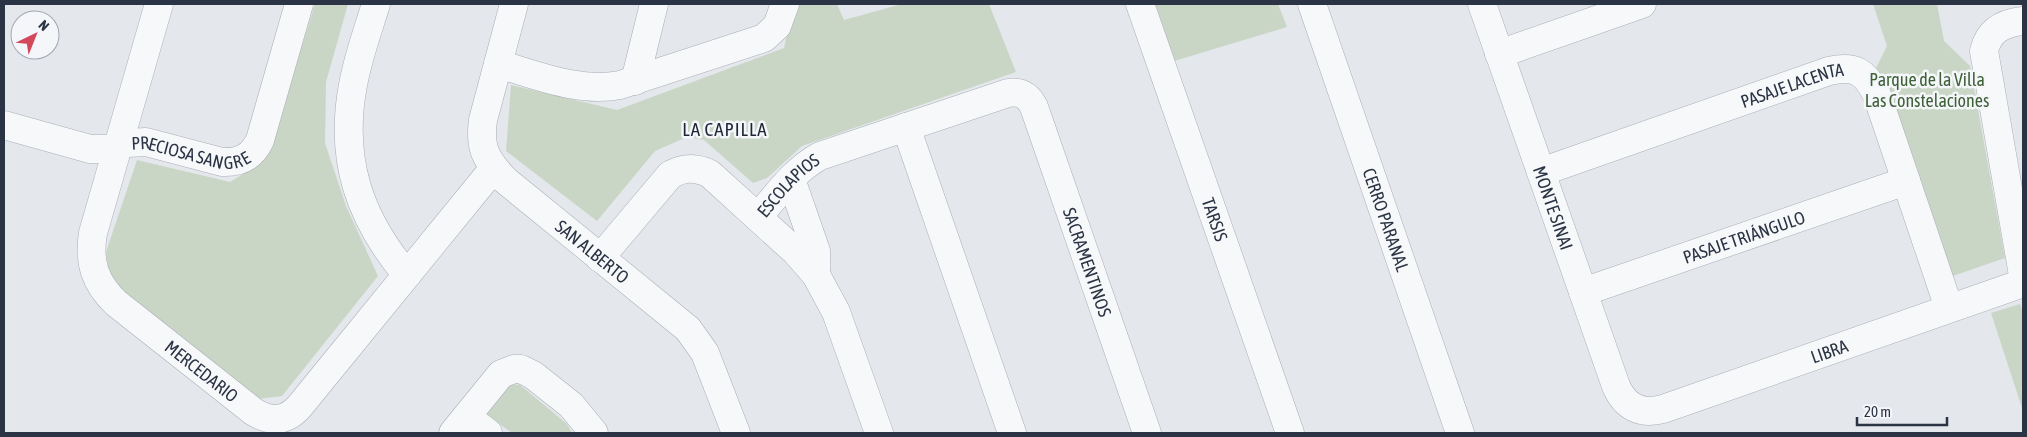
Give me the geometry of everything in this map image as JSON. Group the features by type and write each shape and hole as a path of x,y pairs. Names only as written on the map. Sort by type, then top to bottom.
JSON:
{"street":[{"name":"MERCEDARIO","path":"159,4 90,246 93,271 99,284 116,303 264,418 275,420 284,418 299,408 494,168"},
{"name":"PRECIOSA SANGRE","path":"4,125 90,150 108,149 132,142 146,142 222,162 238,161 250,155 260,140 299,4"},
{"path":"376,4 353,84 349,114 349,144 353,174 361,203 383,245 406,275"},
{"name":"SAN ALBERTO","path":"514,4 481,134 483,147 494,168 505,180 677,320 697,340 712,367 736,433"},
{"path":"635,80 654,4"},
{"path":"498,64 591,87 605,88 764,38 777,26 785,4"},
{"name":"TARSIS","path":"1140,4 1290,433"},
{"name":"CERRO PARANAL","path":"1312,4 1460,433"},
{"name":"MONTE SINAI","path":"1482,4 1618,390 1626,403 1633,408"},
{"path":"1499,54 1642,4"},
{"path":"2023,21 2005,24 1997,28 1986,42 1984,51 2013,155 2023,275"},
{"name":"PASAJE LACENTA","path":"1541,172 1829,71 1848,68 1865,75 1877,96 1949,308"},
{"name":"ESCOLAPIOS","path":"600,258 664,181 677,171 694,168 710,174 758,217 803,166 820,156 1008,93 1024,94"},
{"name":"SACRAMENTINOS","path":"1024,94 1030,99 1034,107 1147,433"},
{"path":"906,127 1012,433"},
{"path":"791,179 816,250 816,275"},
{"name":"PASAJE TRIÁNGULO","path":"1583,292 1906,181"},
{"path":"758,217 796,252 816,275 836,312 879,433"},
{"name":"LIBRA","path":"1633,408 1653,412 1663,409 2023,283"},
{"path":"488,433 460,425 501,374 514,369 521,369 533,374 571,405 594,433"}],"green space":[{"path":"315,4 348,4 326,82 325,143 346,206 378,276 282,396 258,399 127,295 109,275 106,252 137,160 230,182 248,171 272,142"},
{"path":"794,4 837,4 844,20 902,4 989,4 1016,72 802,146 767,178 753,183 704,140 687,137 655,151 597,221 506,151 511,85 617,110 784,48"},
{"path":"1151,4 1278,4 1287,27 1171,62"},
{"name":"Parque de la Villa Las Constelaciones","path":"1873,4 1937,4 1944,41 1970,66 2005,258 1944,279 1873,74 1887,46"},
{"path":"2020,304 2023,312 2023,411 1991,313"},
{"path":"510,384 520,385 567,424 572,433 512,433 486,414"}],"district":[{"name":"LA CAPILLA","path":"725,129"}]}
